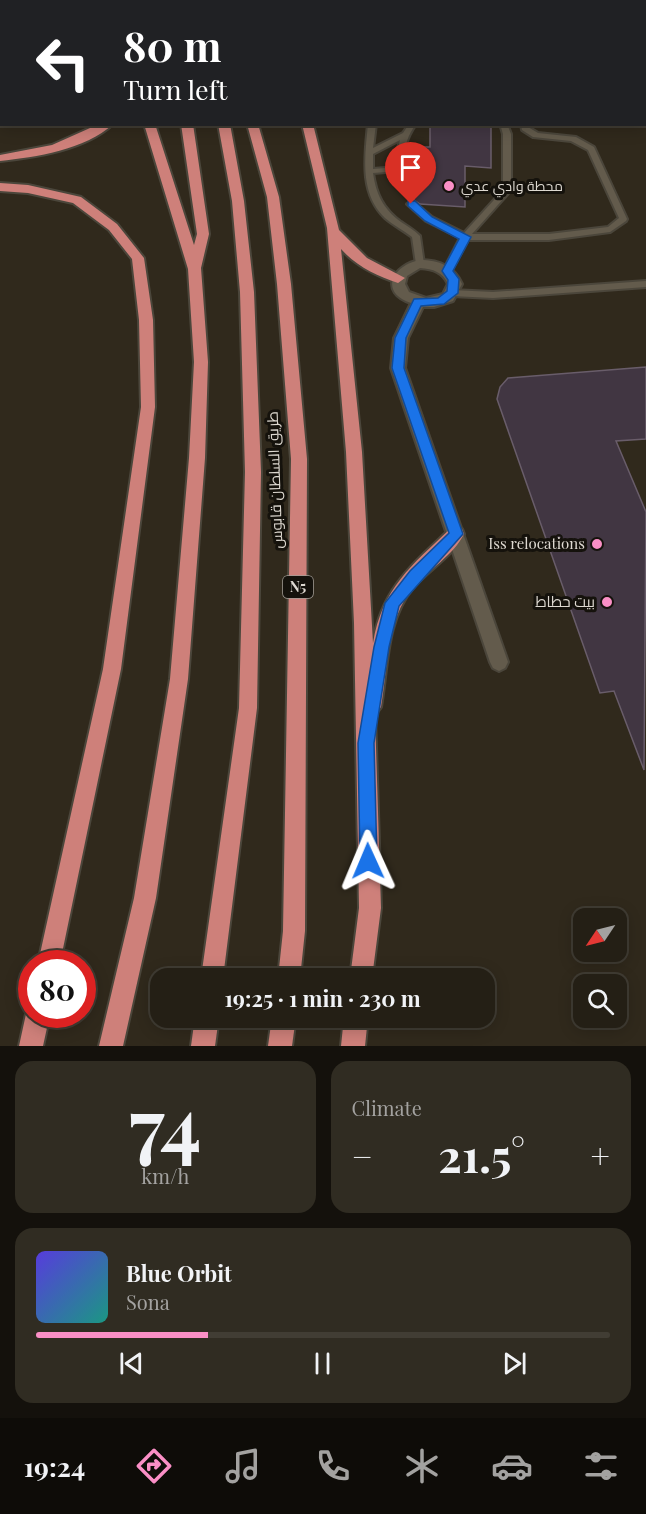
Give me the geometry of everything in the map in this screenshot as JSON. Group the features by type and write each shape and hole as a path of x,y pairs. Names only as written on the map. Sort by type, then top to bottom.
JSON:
{"highway":[{"path":"0,158 77,140 104,126"},
{"path":"111,1046 145,898 179,679 197,458 201,362 195,269 150,126"},
{"path":"187,126 202,234 195,269"},
{"name":"طريق السلطان قابوس","path":"213,968 248,708 253,472 247,292 238,201 224,126"},
{"name":"طريق السلطان قابوس","path":"253,126 273,197 284,284 299,459 294,931 290,968"},
{"path":"297,126 313,146"},
{"path":"308,126 333,228 354,452 366,743 369,908 362,968"},
{"path":"0,187 28,189 77,200 113,226 138,258 146,320 148,407 112,669 52,950"},
{"path":"333,228 354,257 371,269 398,278"},
{"path":"366,743 381,647 392,603 415,575 456,534"},
{"path":"31,1046 35,1028"},
{"path":"203,1046 205,1028"},
{"path":"280,1046 282,1028"},
{"path":"353,1046 355,1028"}],"street":[{"path":"420,264 437,266 447,271 454,279 452,293 440,302 418,302 404,295 398,284 398,278 404,270 420,264"},
{"path":"418,302 400,338 398,368 499,662"}],"lane":[{"path":"372,126 368,154 377,203 386,214 416,236 420,264"},
{"path":"368,154 404,135 411,126"},
{"path":"447,271 465,237 507,190 507,134 504,126"},
{"path":"411,204 429,219 465,237 549,237 610,229 623,219 591,149 573,139 536,135 525,126"},
{"path":"404,135 400,160 405,185"},
{"path":"370,171 402,169"},
{"path":"452,293 493,295 646,284"}],"building":[{"path":"430,126 491,126 491,168 465,166 465,207 420,204 414,200 417,147 430,147"},
{"name":"بيت حطاط","path":"646,367 646,439 616,441 646,512 644,770 614,691 600,693 497,399 500,387 508,378"}],"place":[{"name":"محطة وادي عدي","path":"449,186"},
{"name":"Iss relocations","path":"597,544"},
{"name":"بيت حطاط","path":"607,602"}],"route":[{"path":"368,861 366,743 381,647 392,603 415,575 456,534 417,428 398,368 400,338 418,302 440,302 452,293 454,279 447,271 465,237 442,227 411,204"}]}
